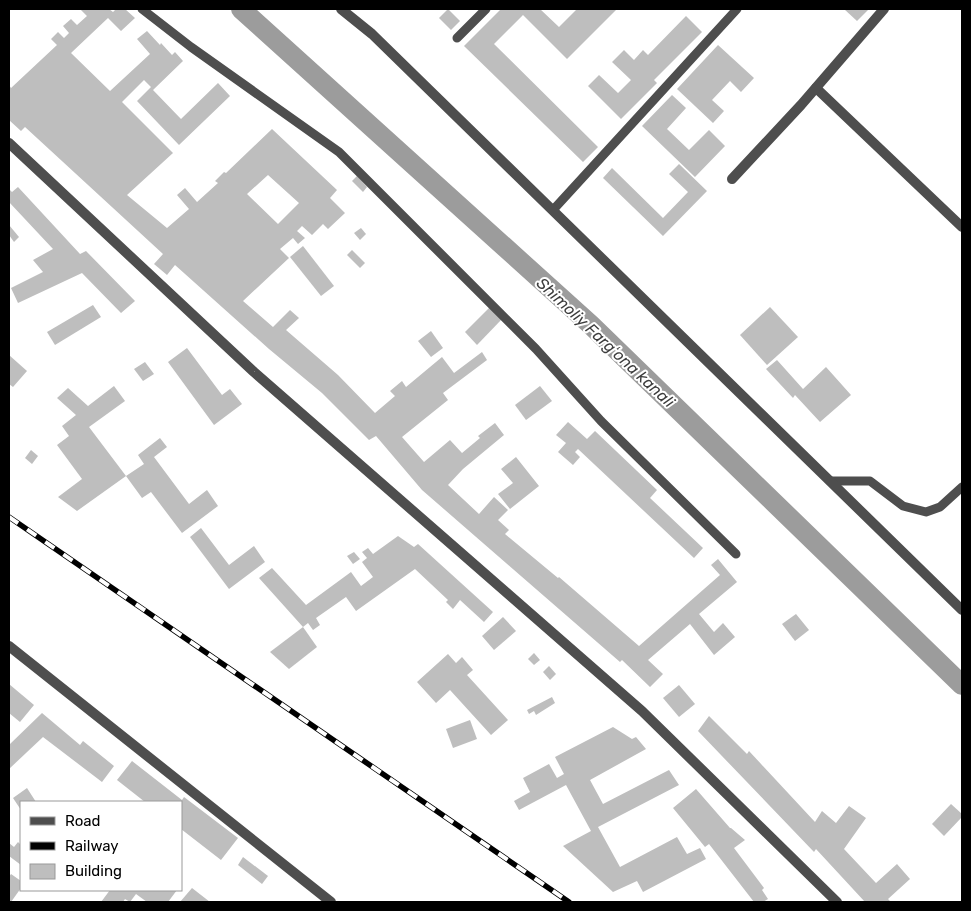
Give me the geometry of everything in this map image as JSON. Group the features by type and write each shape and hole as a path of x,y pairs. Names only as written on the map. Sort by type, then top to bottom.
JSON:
{"street":[{"path":"341,9 372,34 962,610"},
{"path":"732,179 816,88 884,9"},
{"path":"816,88 962,227"},
{"path":"9,143 254,372 642,712 837,902"},
{"path":"9,646 331,902"}],"lane":[{"path":"142,9 190,47 339,152 536,349 602,422 736,554"},
{"path":"456,38 486,9"},
{"path":"553,210 736,9"},
{"path":"830,481 870,481 903,506 926,512 940,507 962,487"}],"building":[{"path":"80,9 109,9 113,12 116,9 125,9 135,18 121,31 108,18 71,53 110,91 150,54 137,39 147,31 172,55 175,52 183,61 153,90 181,119 218,83 230,96 179,145 137,101 151,87 144,80 122,102 173,153 127,195 167,228 189,209 177,195 185,188 197,202 218,183 215,181 224,172 226,173 272,129 337,190 330,198 345,213 328,229 323,224 312,235 302,226 297,231 305,238 298,244 293,238 280,249 289,258 243,301 273,327 290,310 299,318 286,330 338,375 375,413 395,396 390,391 402,381 406,387 442,357 454,373 482,352 487,360 443,393 448,400 402,437 424,462 450,440 462,453 480,438 478,436 495,423 504,435 463,469 448,485 479,514 494,497 508,510 498,520 509,530 505,534 559,577 639,646 720,575 711,565 718,559 737,582 699,614 714,632 723,623 735,637 714,655 690,624 648,660 663,674 650,687 622,660 620,662 422,490 376,436 369,440 322,393 269,349 175,265 167,275 154,264 163,254 25,127 21,131 9,120 9,85 11,88 57,45 51,39 58,32 64,38 69,33 63,26 71,19 77,25 87,16","holes":["268,175 299,203 278,224 247,194"]},
{"path":"448,9 460,21 451,30 439,18"},
{"path":"501,9 540,9 559,27 577,9 617,9 567,59 523,15 494,44 598,147 583,162 464,46"},
{"path":"844,9 869,9 857,21"},
{"path":"686,16 702,32 654,80 657,83 621,119 588,86 599,75 618,93 631,80 612,62 624,50 634,60 643,50 648,55"},
{"path":"718,45 754,78 741,92 730,81 712,100 724,111 713,123 677,89"},
{"path":"672,95 686,108 667,129 689,150 709,130 725,146 695,177 642,126"},
{"path":"679,164 707,191 663,236 603,178 612,168 663,218 688,192 669,174"},
{"path":"357,176 367,187 363,192 352,181"},
{"path":"18,187 80,254 86,251 135,301 121,313 82,273 18,303 11,288 43,272 33,260 53,249 9,202 9,189 12,192"},
{"path":"9,225 19,237 14,242 9,235"},
{"path":"361,228 366,234 360,240 354,233"},
{"path":"303,246 334,286 321,296 290,257"},
{"path":"352,250 365,263 360,268 347,255"},
{"path":"93,305 101,317 55,345 47,332"},
{"path":"490,307 502,319 477,345 465,332"},
{"path":"770,307 798,337 767,365 740,335"},
{"path":"431,331 443,348 431,357 418,341"},
{"path":"187,348 222,395 230,389 242,404 214,425 168,362"},
{"path":"9,355 27,371 13,387 9,384"},
{"path":"777,360 803,389 826,367 851,395 820,422 795,395 793,398 766,369"},
{"path":"145,362 154,374 143,381 134,369"},
{"path":"114,386 125,401 89,427 126,476 77,511 58,497 82,479 57,445 69,436 62,426 76,415 57,398 68,388 88,406"},
{"path":"540,386 552,401 526,420 515,405"},
{"path":"568,422 587,439 595,431 657,490 650,498 703,548 694,558 578,449 575,452 580,457 573,465 558,452 566,443 556,435"},
{"path":"160,438 167,447 154,457 189,504 207,490 218,506 182,533 151,492 142,498 126,476 144,464 138,455"},
{"path":"31,450 38,456 32,464 25,458"},
{"path":"516,457 539,486 510,509 498,494 513,483 501,469"},
{"path":"201,528 229,565 254,546 265,562 229,589 190,537"},
{"path":"398,536 414,547 418,544 493,612 484,622 460,600 453,609 446,602 448,600 415,569 356,611 346,597 316,618 320,625 313,630 308,623 303,627 259,578 272,568 306,605 351,572 361,586 373,577 362,562 367,558 362,552 368,548 373,554"},
{"path":"354,552 360,559 353,564 347,556"},
{"path":"796,614 809,630 795,641 782,624"},
{"path":"503,617 516,631 494,650 482,636"},
{"path":"303,627 317,647 289,669 270,652"},
{"path":"534,653 540,660 534,665 528,659"},
{"path":"448,654 456,663 462,657 473,670 467,675 508,720 491,735 450,690 436,703 417,682"},
{"path":"549,666 556,674 550,680 543,672"},
{"path":"9,684 34,705 20,722 9,713"},
{"path":"679,685 695,704 679,717 663,698"},
{"path":"552,697 555,703 536,715 534,711 529,714 527,710"},
{"path":"42,713 80,745 83,741 114,766 102,782 43,737 9,769 9,745"},
{"path":"709,716 747,754 749,751 815,822 822,811 836,823 849,806 866,818 844,849 876,883 897,864 910,879 888,899 891,902 865,902 816,849 814,852 698,731"},
{"path":"470,720 477,739 453,748 446,729"},
{"path":"613,727 632,739 636,737 646,749 590,780 603,804 669,770 679,785 598,827 620,867 677,837 687,854 700,848 706,859 643,892 637,881 613,892 563,846 591,831 566,785 519,810 514,801 530,792 523,778 549,764 557,778 564,774 555,757"},
{"path":"132,761 182,800 184,797 238,838 221,860 182,830 182,801 144,801 117,780"},
{"path":"27,788 35,801 20,801 20,808 13,798"},
{"path":"696,789 730,828 745,840 734,848 764,888 762,890 768,899 763,902 754,902 709,844 705,847 673,808"},
{"path":"951,804 962,814 962,817 944,836 932,824"},
{"path":"18,842 20,844 20,864 9,856 9,843 14,847"},
{"path":"243,857 268,876 262,884 238,865"},
{"path":"11,874 20,880 20,889 11,902 9,902 9,877"},
{"path":"192,888 210,902 180,902"},
{"path":"109,891 176,891 168,902 147,902 136,894 130,902 125,899 123,902 101,902"}],"waterway":[{"name":"Shimoliy Fargʻona kanali","path":"241,9 591,325 962,685"}],"railway":[{"path":"9,517 569,902"}]}
